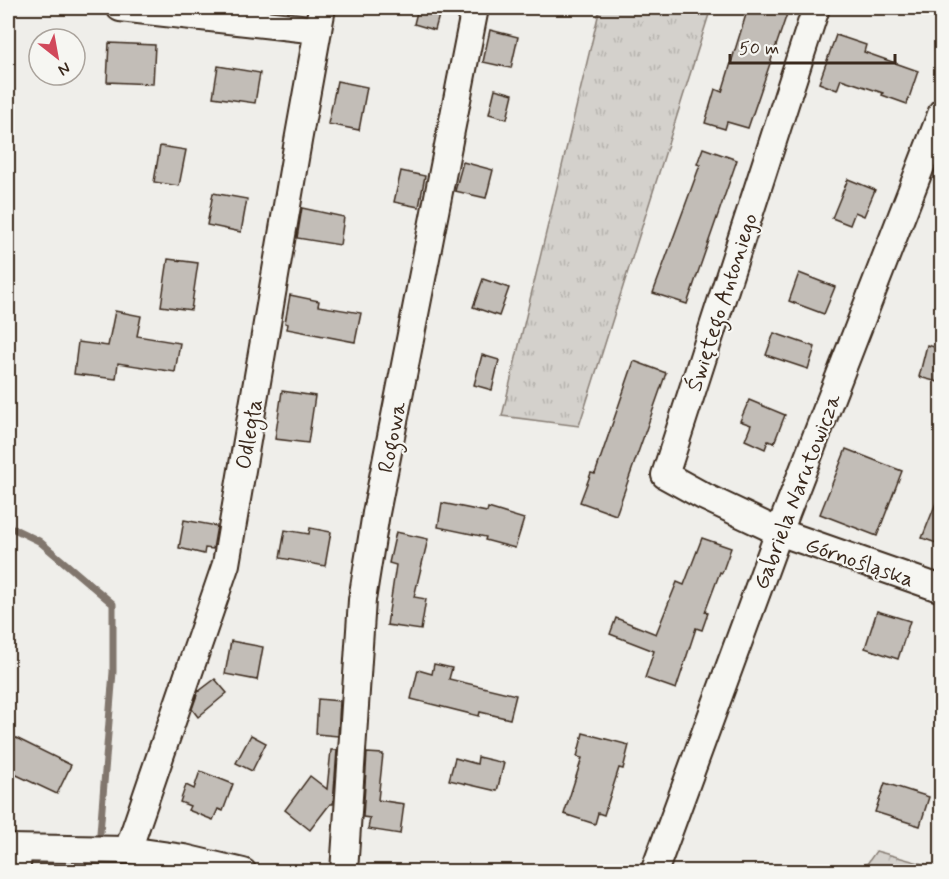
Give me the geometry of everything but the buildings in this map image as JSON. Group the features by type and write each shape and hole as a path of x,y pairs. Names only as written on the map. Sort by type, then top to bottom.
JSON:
{"street":[{"path":"120,8 320,19"},
{"name":"Rogowa","path":"344,872 362,600 376,513 475,8"},
{"name":"Świętego Antoniego","path":"779,532 665,475 816,8"},
{"name":"Odległa","path":"128,850 226,564 320,19"},
{"name":"Gabriela Narutowicza","path":"654,872 779,532 942,112"},
{"name":"Górnośląska","path":"779,532 942,589"},
{"path":"14,856 128,850 184,858 243,872"}],"green space":[{"path":"600,8 711,8 579,426 502,416"},
{"path":"876,851 941,869 941,871 862,871"}],"waterway":[{"path":"8,526 39,541 113,604 113,672 100,833"}]}
